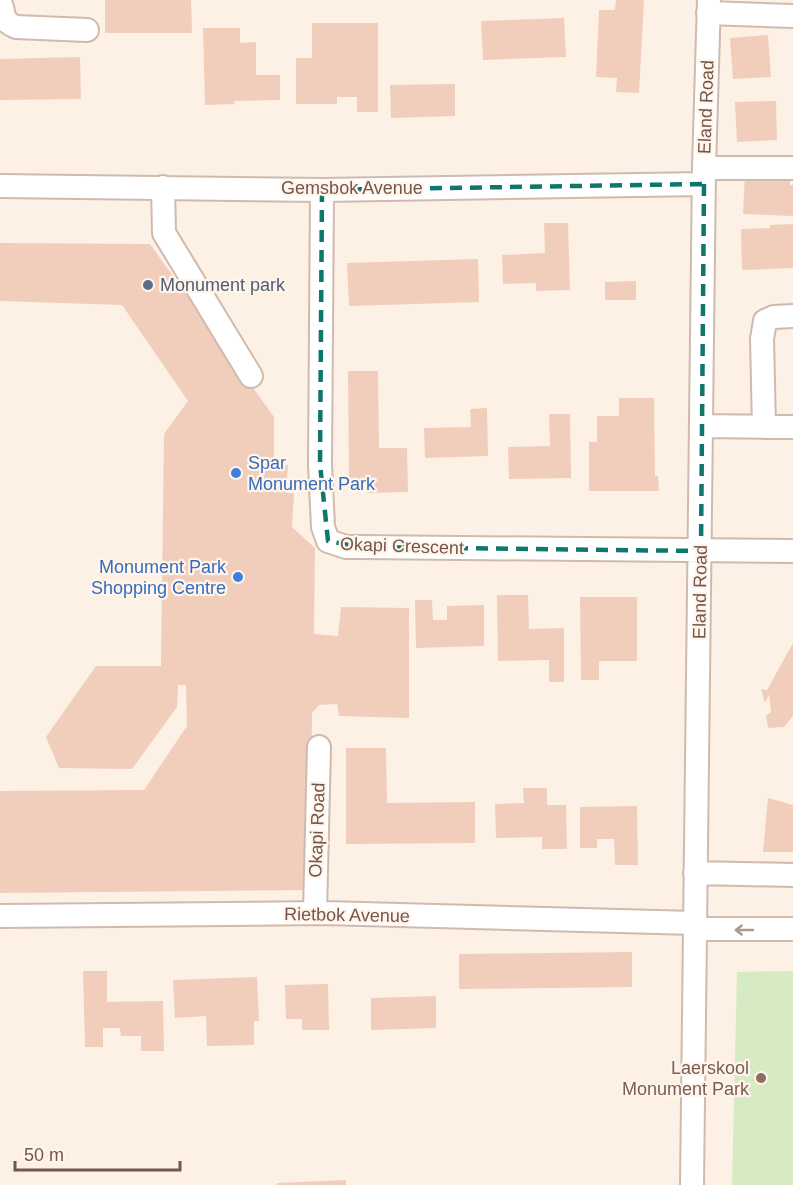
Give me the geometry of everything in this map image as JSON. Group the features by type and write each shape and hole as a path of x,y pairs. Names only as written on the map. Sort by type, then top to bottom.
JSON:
{"street":[{"path":"0,2 4,18 8,24 16,27 87,30"},
{"path":"709,7 793,16"},
{"name":"Eland Road","path":"692,1185 704,176 709,7"},
{"name":"Gemsbok Avenue","path":"0,186 322,190 704,176 793,168"},
{"path":"163,188 164,233 251,376"},
{"name":"Okapi Crescent","path":"322,190 320,464 323,527 328,541 332,544 352,547 793,551"},
{"path":"764,427 762,339 765,321 774,317 793,316"},
{"path":"702,426 793,427"},
{"name":"Okapi Road","path":"315,914 319,747"},
{"path":"695,873 793,875"},
{"name":"Rietbok Avenue","path":"0,916 315,914 793,929"}],"highlighted area":[{"path":"704,184 701,551 359,547 328,541 320,464 322,190"}],"green space":[{"name":"Laerskool Monument Park","path":"793,971 793,1185 732,1185 737,972"}],"building":[{"path":"105,0 191,0 192,33 105,33"},
{"path":"616,0 644,0 639,93 616,92 617,78 596,77 599,10 615,10"},
{"path":"564,18 566,57 483,60 481,21"},
{"path":"312,23 378,23 378,112 357,112 357,97 337,97 337,104 296,104 296,58 312,58"},
{"path":"203,28 240,28 240,43 256,42 256,75 280,75 280,100 234,101 235,104 205,105"},
{"path":"768,35 771,77 733,79 730,38"},
{"path":"80,57 81,99 0,100 0,59"},
{"path":"455,84 455,116 391,118 390,85"},
{"path":"776,101 777,140 737,142 735,102"},
{"path":"745,173 790,175 790,185 793,185 793,216 743,214"},
{"path":"544,223 568,223 570,290 536,291 536,283 503,284 502,255 545,253"},
{"path":"793,224 793,268 742,270 741,229"},
{"name":"Monument Park Shopping Centre","path":"0,243 150,244 274,417 274,466 288,465 286,493 294,493 292,527 315,548 314,634 338,636 341,607 409,608 409,718 339,716 337,704 319,705 312,713 310,890 0,893 0,791 144,790 187,726 186,685 178,685 177,707 132,769 59,768 46,737 96,666 161,666 164,434 188,401 122,305 0,301"},
{"path":"478,259 479,302 349,306 347,263"},
{"path":"636,281 636,300 605,300 605,282"},
{"path":"348,371 378,371 379,448 407,448 408,492 367,493 367,482 349,482"},
{"path":"619,398 654,398 655,476 658,476 659,491 589,491 589,442 597,442 597,416 619,416"},
{"path":"487,408 488,456 425,458 424,428 471,427 470,409"},
{"path":"549,414 570,414 571,478 509,479 508,447 550,446"},
{"path":"497,595 528,595 529,629 564,628 564,682 549,682 549,660 498,661"},
{"path":"580,597 637,597 637,661 599,661 599,680 581,680"},
{"path":"415,600 432,600 433,620 447,620 447,606 484,605 484,646 416,648"},
{"path":"793,643 793,716 784,727 768,728 766,716 771,712 769,694 765,703 761,689 767,690"},
{"path":"346,748 386,748 387,803 475,802 475,843 346,844"},
{"path":"523,788 547,788 547,805 566,805 567,849 542,849 542,837 496,838 495,804 524,803"},
{"path":"768,798 793,805 793,852 763,852"},
{"path":"637,806 638,865 615,865 614,839 597,839 597,848 580,848 580,807"},
{"path":"632,952 632,987 459,989 459,954"},
{"path":"83,971 107,971 107,1002 163,1001 164,1051 141,1051 141,1036 121,1036 120,1028 103,1028 103,1047 85,1047"},
{"path":"257,977 259,1021 254,1021 254,1045 207,1046 206,1016 175,1018 173,980"},
{"path":"328,984 329,1030 302,1030 302,1019 286,1019 285,985"},
{"path":"436,996 436,1028 371,1030 371,998"},
{"path":"346,1180 346,1185 277,1185 277,1183"}],"place":[{"name":"Monument park","path":"148,285"},
{"name":"Spar Monument Park","path":"236,473"},
{"name":"Monument Park Shopping Centre","path":"238,577"},
{"name":"Laerskool Monument Park","path":"761,1078"}]}
